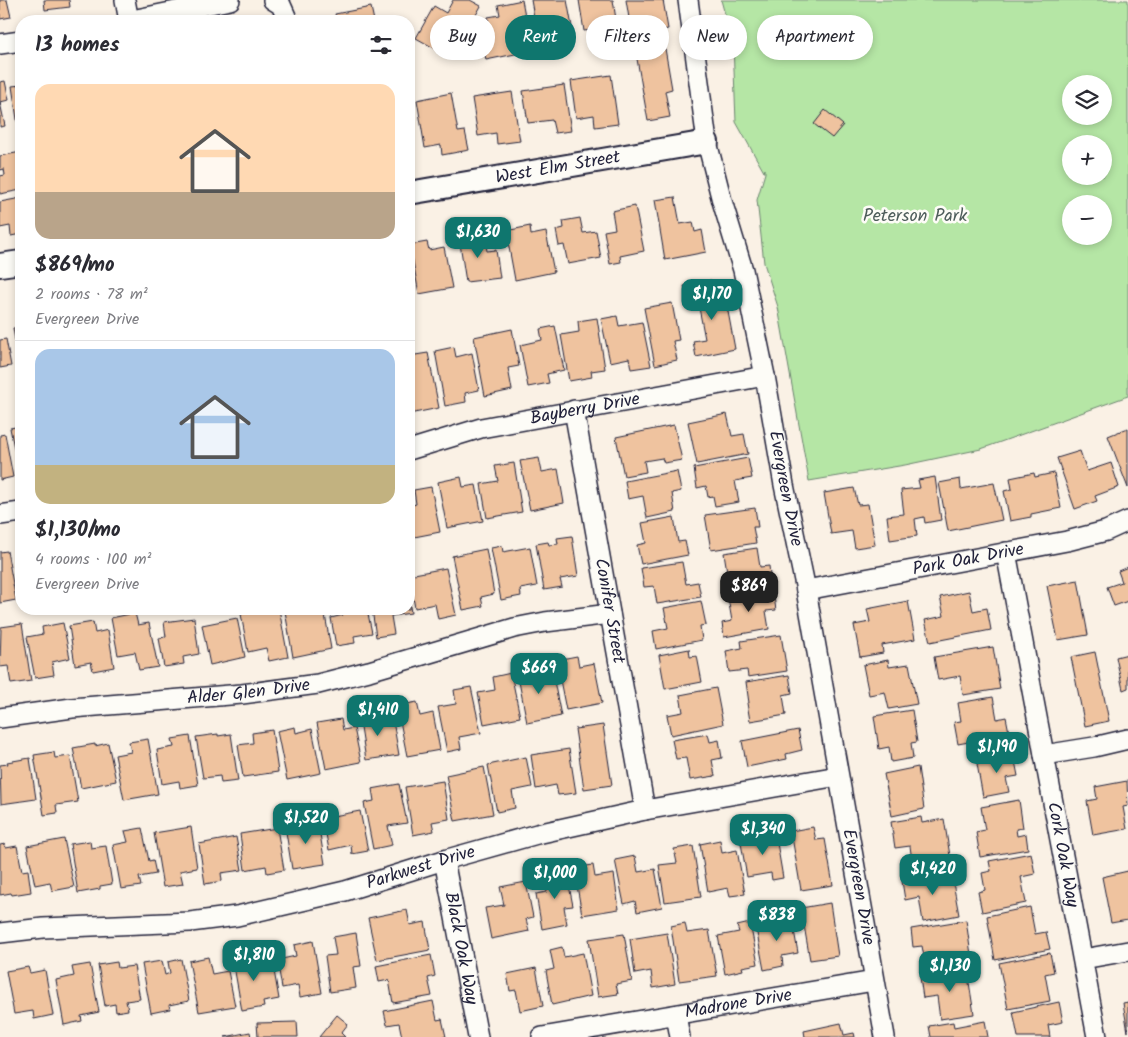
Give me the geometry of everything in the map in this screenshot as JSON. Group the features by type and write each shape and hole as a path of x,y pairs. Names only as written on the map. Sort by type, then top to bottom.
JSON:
{"street":[{"path":"125,0 127,15"},
{"path":"157,15 230,0"},
{"path":"273,0 281,5 285,15"},
{"name":"Evergreen Drive","path":"688,0 708,142 722,201 743,270 765,376 784,485 806,590 885,1037"},
{"path":"0,44 15,42"},
{"name":"West Elm Street","path":"415,192 708,142"},
{"path":"0,266 15,263"},
{"name":"Bayberry Drive","path":"415,448 481,428 765,376"},
{"name":"Conifer Street","path":"574,410 645,810"},
{"path":"0,515 15,513"},
{"name":"Park Oak Drive","path":"806,590 1067,541 1106,530 1128,521"},
{"name":"Cork Oak Way","path":"1006,552 1097,1037"},
{"name":"Alder Glen Drive","path":"0,718 72,708 242,694 318,684 369,671 514,628 610,614"},
{"path":"1044,755 1128,739"},
{"name":"Parkwest Drive","path":"0,933 43,928 190,922 237,916 345,891 444,860 537,834 645,810 838,776"},
{"name":"Black Oak Way","path":"444,860 478,1037"},
{"path":"1083,959 1128,951"},
{"name":"Madrone Drive","path":"542,1037 874,981"},
{"path":"676,1015 680,1037"}],"green space":[{"name":"Peterson Park","path":"721,0 1128,0 1128,396 981,449 905,465 809,481 778,307 764,263 757,200 765,169 764,172 736,122 734,60 747,60 747,15 725,15"}],"building":[{"path":"0,0 7,0 11,17 0,19"},
{"path":"44,0 69,0 70,7 45,10"},
{"path":"453,0 470,0 481,6 476,15 430,15 430,46 416,38 434,6 446,13"},
{"path":"522,0 525,15 505,15 505,56 495,58 495,16 500,15 498,5"},
{"path":"531,0 567,0 570,15 534,15"},
{"path":"579,0 613,0 615,15 586,15 586,31 584,31"},
{"path":"626,0 663,0 666,15 628,15"},
{"path":"371,7 373,15 335,15"},
{"path":"637,60 667,60 672,89 665,91 670,117 648,121"},
{"path":"611,75 618,124 595,127 594,115 576,118 571,81"},
{"path":"5,81 9,100 0,102 0,82"},
{"path":"564,85 571,131 555,133 552,120 528,123 523,91"},
{"path":"12,86 15,86 15,106"},
{"path":"512,92 520,141 497,144 496,133 478,136 472,98"},
{"path":"451,93 458,132 465,131 469,150 442,155 441,145 425,148 417,100"},
{"path":"0,102 5,126 0,127"},
{"path":"825,110 843,125 832,138 814,124"},
{"path":"15,153 15,191 0,194 0,176 5,175 4,169 0,170 0,156"},
{"path":"675,197 680,224 693,222 695,232 702,230 706,252 665,260 655,200"},
{"path":"15,199 15,235 11,236 10,226 0,228 0,202"},
{"path":"635,206 644,251 620,256 621,262 610,264 604,231 615,229 612,211"},
{"path":"580,218 583,233 596,231 601,258 568,264 564,245 559,246 556,230 564,228 563,221"},
{"path":"530,226 531,235 546,232 554,272 515,280 506,231"},
{"path":"484,233 487,251 496,250 500,278 466,282 459,237"},
{"path":"427,242 429,250 444,247 452,288 419,294 415,272 415,244"},
{"path":"711,280 715,303 726,301 735,349 696,357 693,341 705,339 696,292 686,294 684,286"},
{"path":"672,303 679,340 673,341 677,360 655,365 644,308"},
{"path":"617,316 619,326 642,322 651,366 631,369 629,358 610,362 601,319"},
{"path":"597,318 605,369 591,371 592,377 569,381 561,335 579,332 578,321"},
{"path":"555,326 564,370 547,374 549,383 528,387 520,345 542,340 540,329"},
{"path":"512,329 519,366 508,368 512,390 485,396 474,337"},
{"path":"6,339 11,366 0,368 0,340"},
{"path":"454,347 456,357 472,353 479,390 465,393 466,402 445,406 435,351"},
{"path":"428,353 439,408 415,413 415,355"},
{"path":"727,414 732,436 744,434 748,454 697,464 688,422"},
{"path":"674,425 682,460 664,463 662,458 644,461 646,472 624,476 616,437"},
{"path":"15,427 15,453 10,428"},
{"path":"1128,428 1128,488 1108,436"},
{"path":"5,434 13,477 0,480 0,435"},
{"path":"1080,451 1087,471 1111,463 1119,487 1095,496 1097,501 1075,509 1057,458"},
{"path":"539,458 542,472 558,469 564,503 530,510 520,461"},
{"path":"748,458 752,478 735,481 739,502 715,506 713,496 708,497 706,486 697,488 694,468"},
{"path":"514,463 522,512 487,518 481,484 498,481 495,466"},
{"path":"677,471 681,491 672,493 675,512 647,518 643,496 628,499 625,481"},
{"path":"1034,473 1035,477 1054,473 1061,508 1031,514 1031,517 1010,521 1004,491 1012,489 1010,478"},
{"path":"461,477 463,487 476,485 483,521 447,528 438,482"},
{"path":"935,477 941,520 925,523 924,517 915,519 917,536 890,540 887,516 904,514 901,490 920,488 918,480"},
{"path":"960,479 961,489 994,483 1002,520 948,531 939,483"},
{"path":"431,487 440,532 415,537 415,490"},
{"path":"854,488 858,505 868,504 875,545 855,548 852,531 831,534 824,493"},
{"path":"755,508 758,527 753,527 756,543 711,550 705,515"},
{"path":"674,517 678,542 685,541 688,555 641,564 637,545 646,543 642,523"},
{"path":"572,536 578,576 560,579 562,587 544,590 536,544 548,542 549,545 558,544 557,538"},
{"path":"502,546 503,552 530,547 537,586 520,589 521,596 501,600 491,548"},
{"path":"757,548 760,567 769,566 771,584 730,590 724,553"},
{"path":"486,549 494,594 481,597 483,606 463,610 452,556"},
{"path":"7,551 15,600 0,603 0,552"},
{"path":"682,562 686,584 698,582 701,597 657,604 654,586 644,587 641,568"},
{"path":"1128,567 1128,601 1114,606 1107,587 1122,582 1118,571"},
{"path":"446,568 456,615 438,619 435,604 415,608 415,574"},
{"path":"1078,580 1088,635 1058,640 1047,586"},
{"path":"773,590 776,610 766,611 769,629 724,637 722,623 732,621 728,598"},
{"path":"969,591 973,611 987,608 991,630 930,642 925,620 944,616 940,597"},
{"path":"701,601 706,625 700,626 702,640 656,649 653,631 668,628 664,608"},
{"path":"908,601 915,639 882,645 883,653 860,657 854,625 870,622 867,609"},
{"path":"136,615 138,625 149,623 158,667 139,670 135,652 118,655 111,618"},
{"path":"241,615 280,615 288,657 269,661 266,648 248,652"},
{"path":"286,615 325,615 331,649 293,657"},
{"path":"343,615 368,615 372,633 354,636 355,643 336,646 331,618"},
{"path":"373,615 398,615 391,616 394,634 376,637"},
{"path":"194,618 199,654 183,657 184,664 164,667 159,638 166,637 164,622"},
{"path":"237,618 245,657 210,665 202,625"},
{"path":"93,622 95,633 108,630 114,667 93,671 91,662 75,665 69,626"},
{"path":"63,623 70,658 52,662 54,675 35,678 27,637 43,634 42,627"},
{"path":"22,624 31,681 11,684 8,666 0,667 1,627"},
{"path":"781,635 787,671 748,677 747,670 729,672 726,651 742,648 741,641"},
{"path":"993,647 1000,689 963,695 960,676 938,680 934,657"},
{"path":"689,649 690,657 697,656 702,682 665,689 659,655"},
{"path":"1095,652 1109,721 1085,726 1071,657"},
{"path":"1128,654 1128,688 1123,690 1116,657"},
{"path":"577,656 579,666 594,663 602,703 566,710 556,660"},
{"path":"888,660 889,667 909,664 917,704 889,709 885,692 869,695 863,665"},
{"path":"537,667 538,674 552,671 561,716 527,723 517,671"},
{"path":"511,673 520,717 484,724 478,693 495,690 493,677"},
{"path":"789,675 792,693 783,695 786,715 750,721 746,682"},
{"path":"471,687 481,733 459,737 461,749 447,752 438,707 456,704 454,690"},
{"path":"716,688 723,724 671,735 667,715 683,712 680,695"},
{"path":"993,697 997,719 1006,717 1011,742 991,746 990,738 958,744 954,722 961,721 958,703"},
{"path":"417,702 420,716 433,713 440,750 407,756 397,706"},
{"path":"912,710 917,742 911,743 913,758 891,762 889,747 879,749 874,716"},
{"path":"377,712 379,723 393,721 399,755 366,760 359,715"},
{"path":"341,719 343,730 354,728 361,762 326,769 317,723"},
{"path":"603,725 612,785 584,789 575,729"},
{"path":"295,727 296,733 312,729 321,773 287,780 277,731"},
{"path":"272,730 278,772 243,777 238,745 253,743 252,733"},
{"path":"798,730 802,750 786,754 787,759 747,767 742,741"},
{"path":"218,734 218,736 231,734 238,781 221,783 220,776 203,778 196,737"},
{"path":"708,734 710,742 719,740 722,758 712,760 715,776 690,780 686,758 676,759 672,740"},
{"path":"190,736 198,785 180,788 179,781 162,784 157,750 174,747 172,739"},
{"path":"148,739 158,794 124,800 115,755 131,752 129,742"},
{"path":"108,743 116,781 81,788 73,748"},
{"path":"569,749 576,793 558,795 556,785 536,789 531,755"},
{"path":"1013,751 1018,776 1006,778 1009,792 983,797 977,764 993,761 992,755"},
{"path":"54,752 55,758 70,756 78,802 56,805 57,813 44,815 34,755"},
{"path":"526,757 532,787 512,791 515,808 497,812 488,765"},
{"path":"30,758 36,799 1,804 0,765"},
{"path":"484,767 493,814 455,821 446,775"},
{"path":"918,767 924,809 892,816 884,774"},
{"path":"443,781 449,819 432,822 434,831 413,835 405,787"},
{"path":"1127,781 1128,806 1123,807 1127,829 1093,835 1087,801 1097,799 1095,787"},
{"path":"399,784 407,823 388,826 392,845 373,849 364,803 374,801 372,789"},
{"path":"1019,800 1023,828 1016,829 1017,836 1026,834 1028,849 980,857 976,832 985,830 981,807"},
{"path":"360,811 368,851 352,854 351,845 329,850 323,818"},
{"path":"317,816 325,864 292,869 286,832 303,829 301,819"},
{"path":"921,817 922,823 944,819 951,862 913,868 910,846 895,848 891,822"},
{"path":"191,827 197,868 180,871 183,884 163,887 154,833"},
{"path":"813,827 816,840 825,839 833,885 801,890 791,831"},
{"path":"142,828 149,861 153,860 156,874 139,877 141,886 121,889 113,845 128,842 125,831"},
{"path":"277,828 284,870 267,873 266,866 245,870 240,834"},
{"path":"775,831 783,878 772,880 771,873 747,877 741,843 758,841 757,834"},
{"path":"236,837 242,870 221,873 222,881 205,884 199,844"},
{"path":"64,839 74,887 52,891 50,882 35,885 27,846"},
{"path":"720,840 722,853 737,850 745,894 730,896 728,888 708,892 700,844"},
{"path":"90,841 91,848 106,846 112,884 100,886 100,889 78,893 70,844"},
{"path":"5,844 6,848 17,846 22,871 28,870 31,892 0,895 0,845"},
{"path":"693,846 701,897 665,902 659,865 677,863 674,849"},
{"path":"1031,853 1035,874 1021,877 1026,903 982,912 978,892 985,890 982,873 991,871 989,861"},
{"path":"635,856 638,872 655,869 662,907 637,912 635,901 624,904 615,860"},
{"path":"593,865 595,877 614,874 619,909 582,915 574,868"},
{"path":"566,870 573,906 564,907 567,924 542,929 536,894 547,892 544,874"},
{"path":"1128,871 1128,920 1111,923 1102,877"},
{"path":"951,872 959,915 923,922 919,897 905,900 902,881"},
{"path":"526,882 533,917 526,919 529,931 491,939 485,908 504,905 500,887"},
{"path":"830,903 838,956 810,960 801,908"},
{"path":"1030,907 1035,934 1046,932 1050,949 995,960 987,916"},
{"path":"407,910 410,925 425,922 430,950 377,960 368,918"},
{"path":"791,913 798,953 782,956 783,966 764,970 756,928 777,924 775,917"},
{"path":"966,920 971,955 925,962 922,946 913,947 911,929"},
{"path":"685,923 687,933 709,930 717,976 679,981 671,926"},
{"path":"750,923 758,964 742,967 743,970 725,974 718,936 739,932 737,926"},
{"path":"356,933 361,966 353,967 356,988 330,992 325,956 336,955 333,937"},
{"path":"667,933 675,984 653,988 651,971 635,974 630,939"},
{"path":"624,934 632,981 616,984 618,994 598,997 589,939"},
{"path":"313,941 322,993 300,997 298,985 282,988 277,960 296,956 294,945"},
{"path":"562,947 564,957 583,953 591,996 552,1005 546,971 554,969 550,950"},
{"path":"252,951 255,968 273,965 279,999 263,1002 264,1007 242,1011 232,955"},
{"path":"1050,953 1054,972 1045,974 1050,1001 1008,1009 999,963"},
{"path":"431,955 435,976 428,978 432,996 393,1003 389,980 379,982 376,966"},
{"path":"208,957 212,974 228,971 235,1006 199,1012 189,961"},
{"path":"181,959 189,1001 169,1005 170,1009 151,1013 142,964 162,961 165,975 170,973 168,962"},
{"path":"117,962 118,968 134,966 140,999 126,1001 128,1010 116,1012 115,1004 105,1006 98,965"},
{"path":"90,964 99,1012 81,1016 82,1021 64,1025 56,980 74,976 72,967"},
{"path":"28,967 30,973 45,970 53,1015 34,1019 33,1011 14,1014 6,971"},
{"path":"536,968 543,1006 520,1011 516,990 510,991 507,974"},
{"path":"967,970 974,1014 940,1019 937,996 923,998 920,977"},
{"path":"433,1001 437,1020 442,1019 446,1037 402,1037 399,1023 387,1025 384,1011"},
{"path":"1059,1002 1063,1022 1048,1025 1050,1037 1018,1037 1013,1012"},
{"path":"1128,1002 1128,1032 1123,1003"},
{"path":"337,1015 348,1024 341,1033 345,1037 319,1037"},
{"path":"985,1021 988,1037 931,1037 929,1026 953,1022 954,1027"},
{"path":"297,1022 298,1037 258,1037 257,1023"},
{"path":"841,1023 844,1035 854,1033 855,1037 805,1037 804,1031"},
{"path":"250,1032 251,1037 225,1037"}]}
